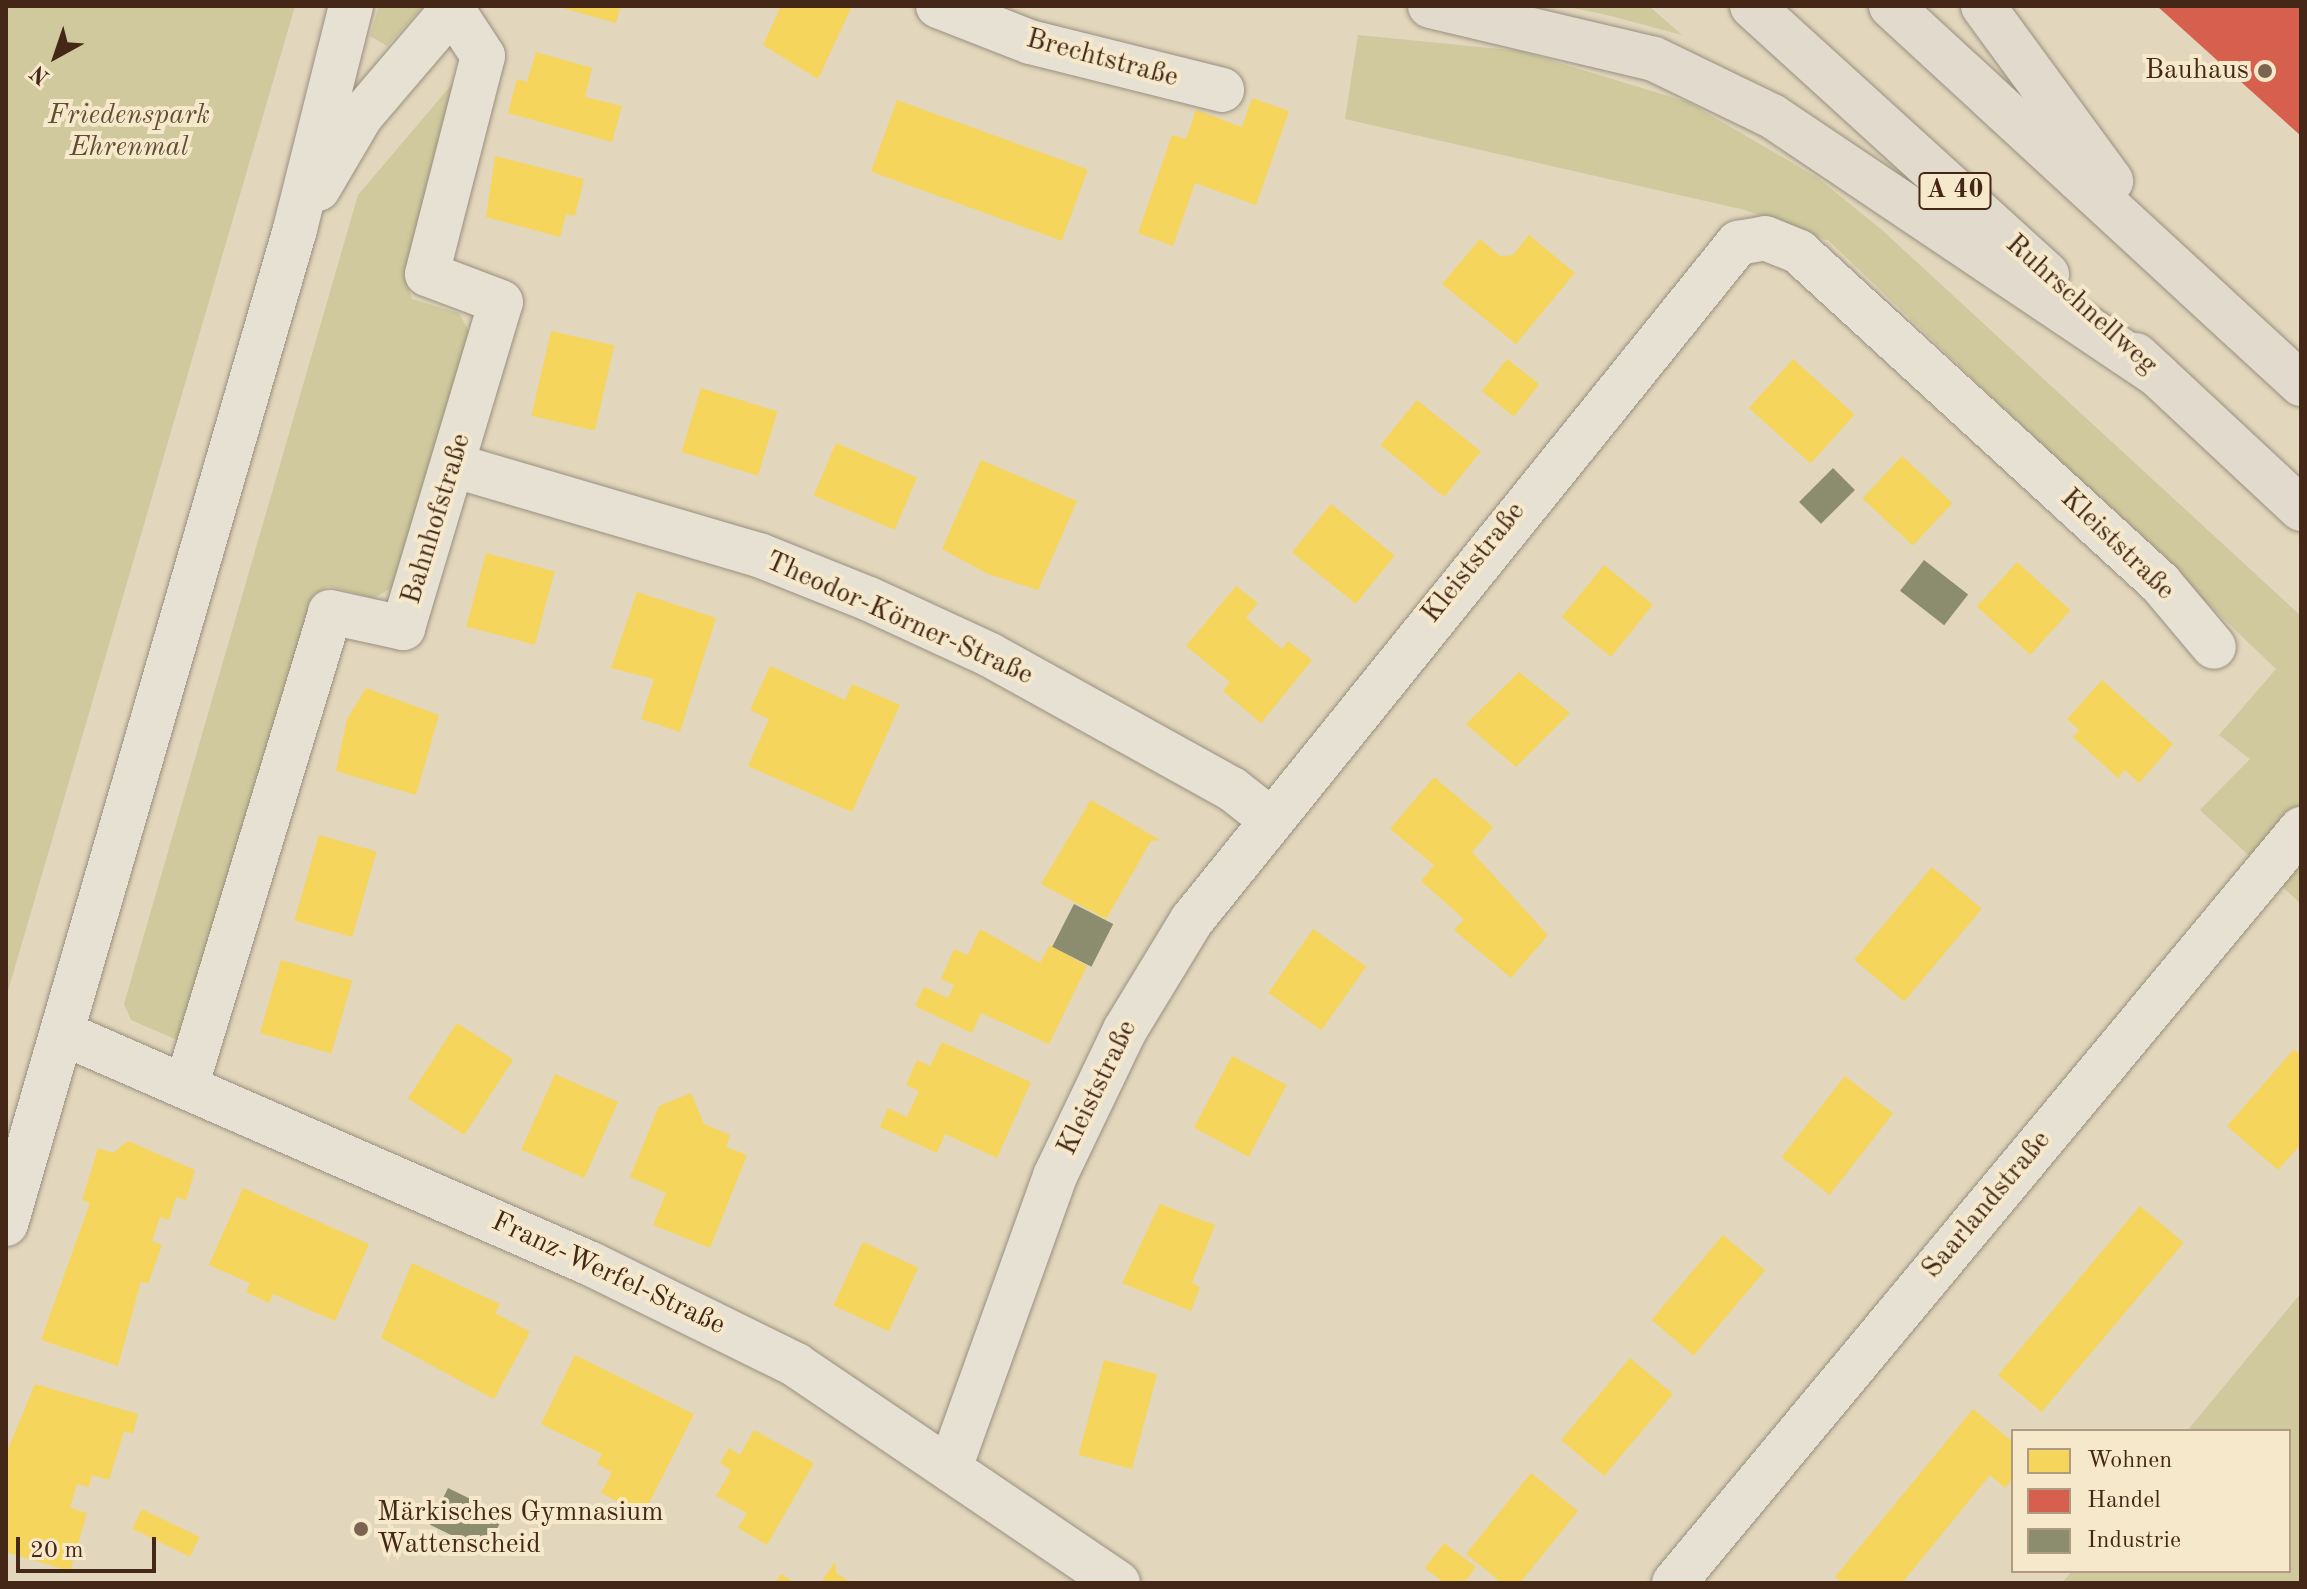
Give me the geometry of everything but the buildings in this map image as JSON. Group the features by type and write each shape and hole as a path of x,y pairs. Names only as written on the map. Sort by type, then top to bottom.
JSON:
{"highway":[{"path":"1430,6 1654,59 1772,116 2158,375"},
{"name":"Ruhrschnellweg","path":"1752,6 2301,509"},
{"path":"1891,6 2301,384"},
{"path":"1983,6 2180,272"}],"street":[{"name":"Bahnhofstraße","path":"6,1224 295,229 351,6"},
{"name":"Brechtstraße","path":"938,6 1030,42 1222,90"},
{"name":"Bahnhofstraße","path":"187,1084 330,612 403,628 456,466 501,302 427,274 483,56 454,8 361,116 295,229"},
{"name":"Kleiststraße","path":"951,1465 983,1361 1088,1102 1192,920 1269,818 1738,243 1765,238 1799,252 2161,584 2214,647"},
{"name":"Theodor-Körner-Straße","path":"456,466 759,555 869,599 990,655 1232,789 1269,818"},
{"name":"Saarlandstraße","path":"1674,1583 2301,829"},
{"name":"Franz-Werfel-Straße","path":"62,1033 187,1084 715,1323 796,1365 951,1465 1118,1583"}],"green space":[{"name":"Friedenspark Ehrenmal","path":"6,6 295,6 6,998"},
{"path":"379,6 423,6 387,46 370,36"},
{"path":"1563,6 1649,6 1682,35 1603,14"},
{"path":"1358,35 1520,51 1688,102 1818,178 1882,230 2301,616 2301,904 2200,810 2250,759 2219,735 2276,669 1829,241 1745,210 1345,119"},
{"path":"459,76 404,275 412,299 459,313 472,337 401,582 374,598 328,586 313,595 182,1042 131,1020 124,1004 358,195"},
{"path":"2301,1293 2301,1583 2062,1583 2070,1573 2291,1573 2291,1429 2189,1429"}],"place":[{"name":"Bauhaus","path":"2265,71"},
{"name":"Märkisches Gymnasium Wattenscheid","path":"361,1529"}]}
